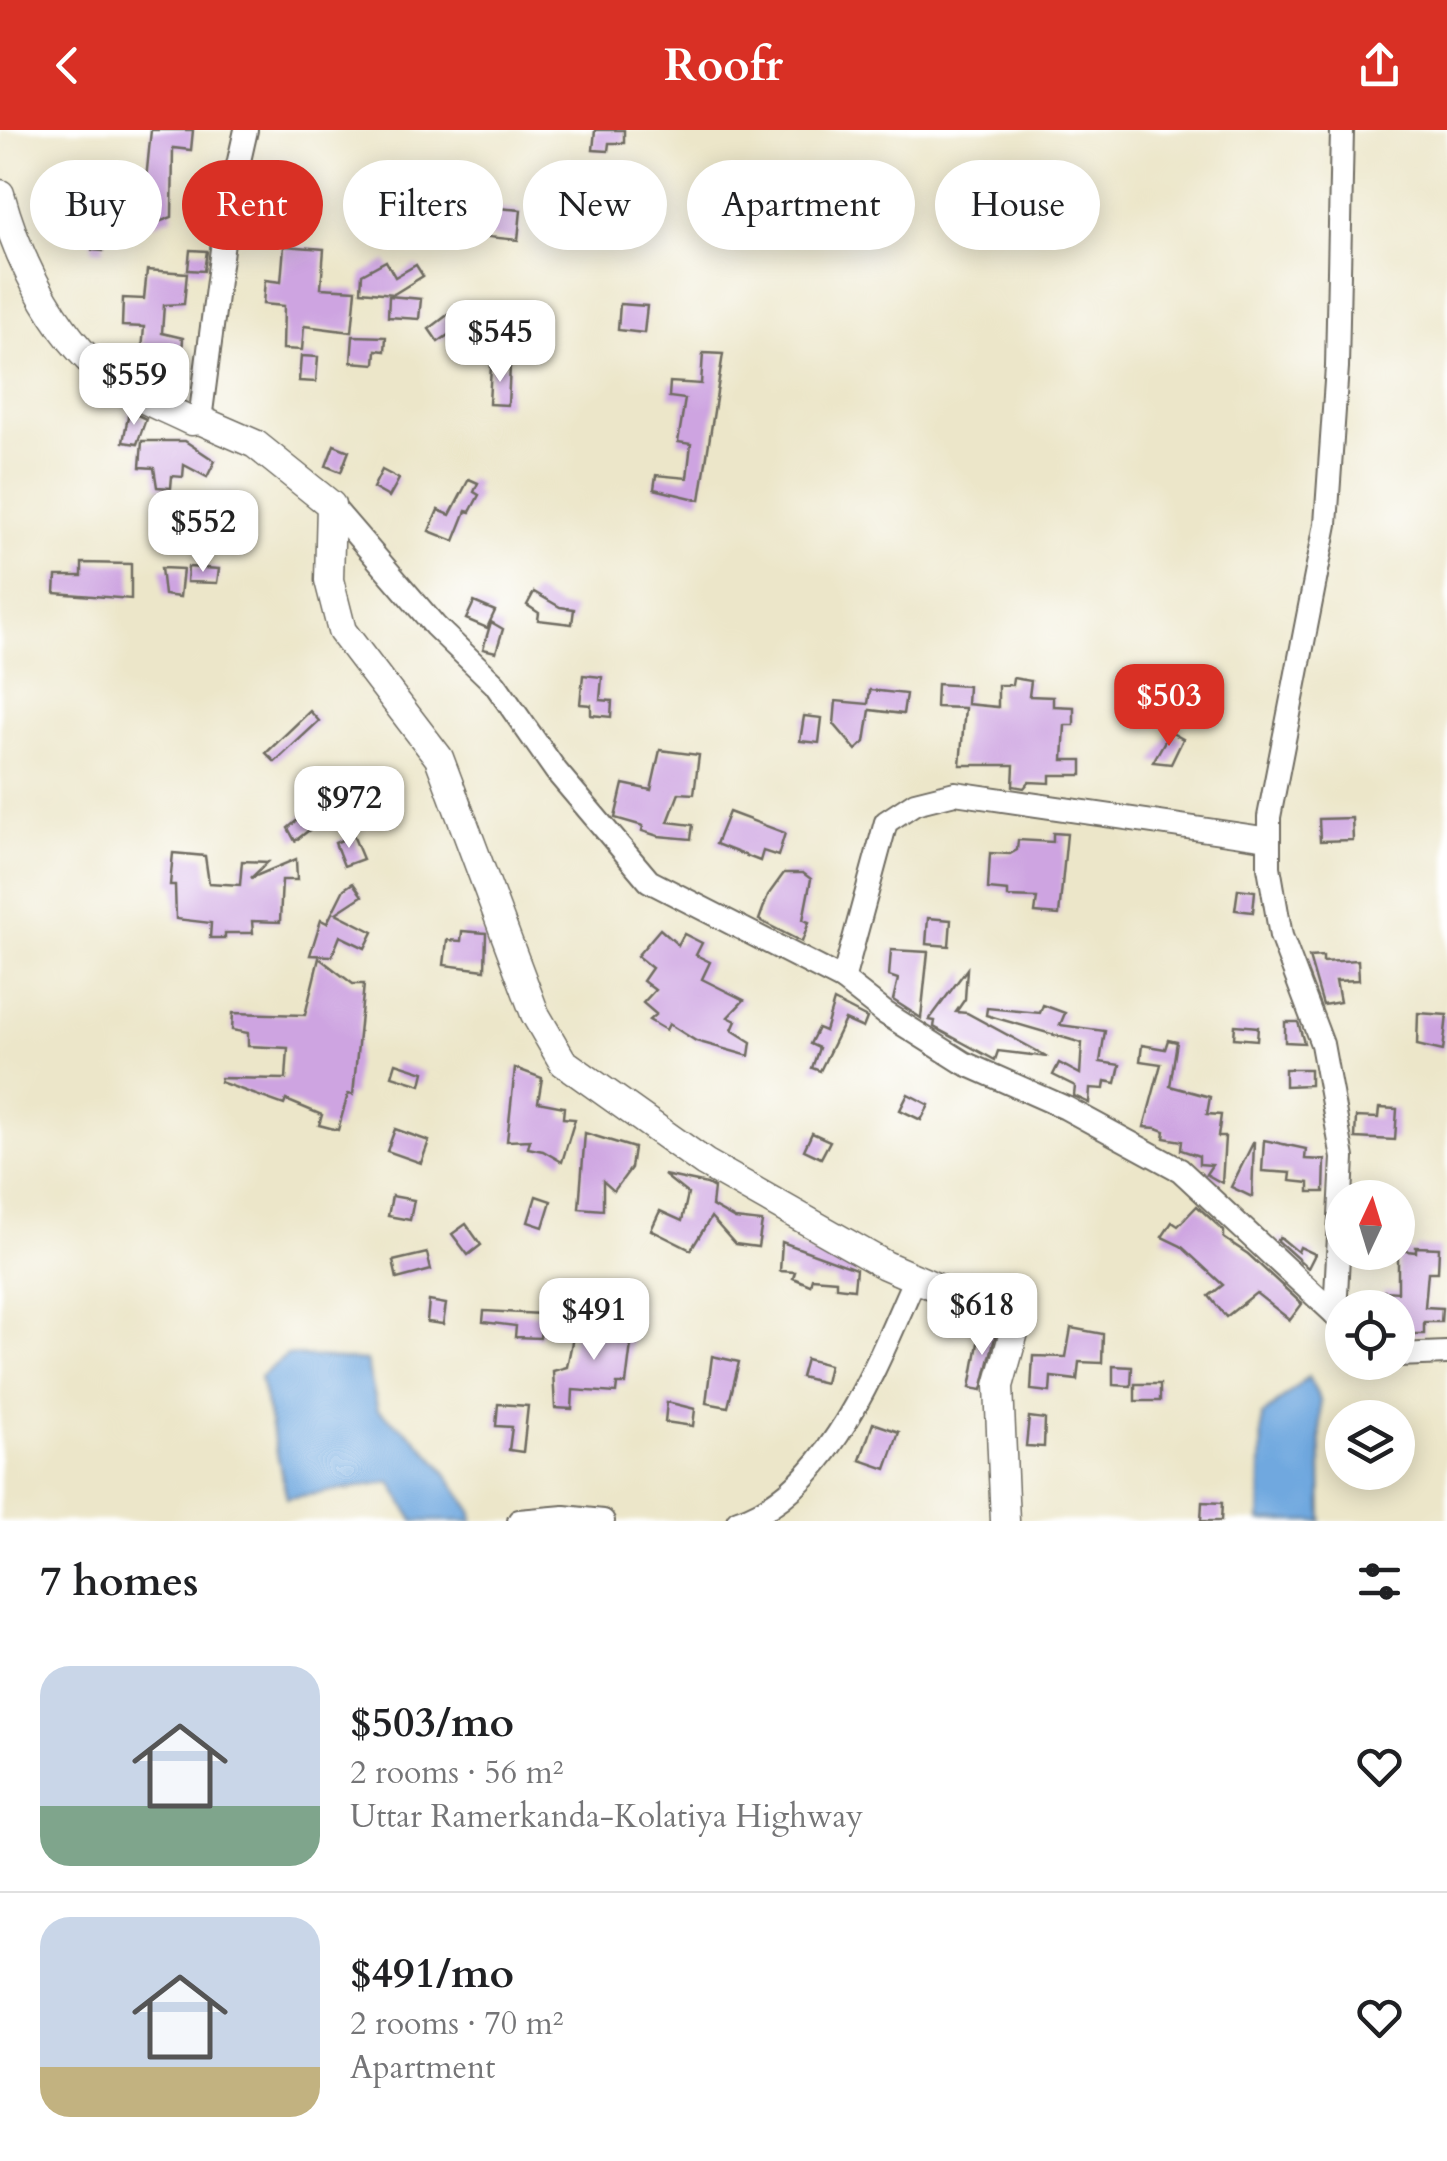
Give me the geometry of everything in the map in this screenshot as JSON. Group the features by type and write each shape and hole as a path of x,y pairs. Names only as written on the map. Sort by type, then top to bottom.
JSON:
{"main road":[{"path":"0,194 10,229 42,295 83,354 122,386 191,421 200,420 255,444 331,504 329,580 342,631 439,758 535,1014 563,1062 705,1163 914,1278 995,1310 1009,1320 1014,1332 998,1386 1005,1521"}],"street":[{"path":"200,420 226,218 246,130"},
{"path":"1340,1290 1343,1158 1322,1044 1282,936 1269,868 1268,817 1326,524 1337,366 1342,130"},
{"path":"331,504 434,626 495,684 556,771 649,881 843,980 885,1013 964,1063 1066,1108 1180,1170 1325,1307"},
{"path":"843,980 886,822 915,804 955,794 1268,839"},
{"path":"738,1521 758,1514 806,1472 857,1406 914,1278"},
{"path":"1415,1354 1447,1353"},
{"path":"519,1521 564,1517 604,1521"}],"water":[{"path":"287,1355 366,1361 378,1410 414,1437 440,1465 471,1510 473,1521 414,1521 391,1482 287,1498 260,1377"},
{"path":"1308,1377 1320,1400 1322,1521 1260,1521 1262,1416"}],"building":[{"path":"151,130 193,130 191,150 173,148 172,217 162,221 162,160 148,160"},
{"path":"595,130 624,130 624,143 609,143 608,151 593,150"},
{"path":"503,208 521,210 518,240 503,238"},
{"path":"324,249 321,288 356,290 352,332 304,326 302,350 283,349 284,306 263,304 265,280 281,282 284,250"},
{"path":"190,250 207,251 204,271 188,270"},
{"path":"386,261 395,277 416,265 423,276 394,294 361,291 362,274"},
{"path":"147,270 187,273 184,304 164,305 162,333 183,338 181,373 157,370 159,353 142,351 144,327 122,326 123,298 144,299"},
{"path":"389,296 421,299 419,319 388,317"},
{"path":"620,304 647,306 644,333 618,330"},
{"path":"454,310 464,324 438,342 429,329"},
{"path":"353,336 386,337 385,351 376,350 375,364 351,362"},
{"path":"703,353 723,354 700,500 654,489 656,475 687,478 691,444 678,442 685,399 669,397 670,382 701,384"},
{"path":"301,356 318,357 316,382 299,381"},
{"path":"491,365 510,366 508,405 489,404"},
{"path":"129,411 146,419 137,444 123,442"},
{"path":"142,441 185,441 215,461 207,477 184,465 183,477 172,476 171,488 157,487 154,468 140,467"},
{"path":"334,445 349,451 341,472 326,466"},
{"path":"382,470 399,479 389,497 373,488"},
{"path":"469,479 478,483 474,492 479,495 470,512 466,511 454,541 429,531 438,510 450,515"},
{"path":"82,563 131,564 131,599 55,593 56,576 82,576"},
{"path":"188,567 219,569 217,583 187,582"},
{"path":"161,568 183,569 180,597 164,595"},
{"path":"534,592 560,607 574,609 572,624 538,620 539,613 527,605"},
{"path":"474,602 495,611 487,628 466,619"},
{"path":"491,622 503,629 496,652 483,649"},
{"path":"583,675 602,677 600,700 612,701 611,717 591,715 591,705 580,704"},
{"path":"1013,678 1031,681 1029,696 1053,697 1053,706 1074,707 1074,725 1065,725 1063,760 1082,760 1082,775 1050,775 1050,783 1029,782 1024,788 1013,786 1014,765 960,765 965,708 936,707 937,684 968,686 967,704 998,707 998,685 1012,685"},
{"path":"870,690 906,694 903,714 870,710 865,742 856,750 834,724 836,701 868,704"},
{"path":"310,711 319,721 275,762 266,753"},
{"path":"804,716 822,718 819,743 800,741"},
{"path":"1170,732 1183,739 1171,764 1153,762"},
{"path":"660,750 699,755 694,794 679,793 668,822 693,825 691,839 658,836 642,831 643,826 615,818 623,784 651,790"},
{"path":"326,807 330,814 295,841 288,828 308,811 311,815"},
{"path":"729,812 785,833 778,856 763,851 760,861 716,844"},
{"path":"1352,818 1353,840 1320,841 1319,819"},
{"path":"1053,833 1067,834 1059,915 1035,913 1037,898 1008,897 1008,891 988,889 990,853 1010,854 1017,850 1018,840 1053,842"},
{"path":"353,835 363,859 344,866 335,843"},
{"path":"173,853 205,856 209,883 240,885 242,861 268,862 251,878 296,859 297,880 282,880 280,922 252,921 253,933 225,933 225,938 210,938 211,923 176,919 175,885 170,885"},
{"path":"784,873 803,873 811,879 803,920 809,922 802,942 759,920 768,895"},
{"path":"353,883 362,896 336,913 373,932 365,948 340,936 332,956 310,955 321,920 327,923 344,889"},
{"path":"1238,889 1255,891 1253,912 1235,910"},
{"path":"928,918 951,920 949,946 926,944"},
{"path":"660,929 678,945 684,934 702,943 696,955 710,962 702,979 744,1000 728,1017 736,1021 732,1030 751,1042 749,1056 696,1041 669,1024 666,1030 649,1020 656,1014 643,1003 655,990 643,981 652,968 637,956"},
{"path":"462,931 486,933 485,970 444,965 447,940 461,941"},
{"path":"891,950 928,952 921,1018 893,1000 898,979 889,976"},
{"path":"1323,956 1323,962 1358,960 1359,980 1336,981 1340,1002 1323,1005 1309,957"},
{"path":"319,958 353,984 364,984 353,1095 348,1094 338,1130 319,1125 322,1115 286,1100 284,1105 220,1082 221,1078 286,1079 288,1048 248,1046 248,1033 232,1030 233,1013 305,1015"},
{"path":"967,969 965,999 956,1012 967,1013 1048,1057 998,1051 995,1060 934,1027 935,1021 929,1020"},
{"path":"834,1001 867,1018 863,1028 845,1020 820,1071 812,1068 819,1048 810,1044 818,1028 825,1031"},
{"path":"1043,1005 1065,1013 1060,1025 1105,1031 1100,1062 1120,1065 1116,1083 1105,1081 1104,1089 1090,1088 1089,1103 1074,1096 1075,1086 1053,1075 1059,1063 1080,1074 1082,1043 986,1015 987,1008 1040,1013"},
{"path":"1418,1013 1447,1015 1443,1051 1417,1045"},
{"path":"1285,1022 1298,1022 1304,1043 1285,1042"},
{"path":"1235,1025 1258,1027 1257,1040 1234,1038"},
{"path":"1168,1040 1177,1042 1170,1086 1210,1097 1207,1114 1221,1115 1218,1137 1225,1137 1222,1183 1206,1174 1212,1165 1199,1164 1199,1156 1181,1150 1182,1141 1164,1138 1165,1131 1157,1128 1144,1127 1161,1064 1140,1061 1142,1045 1165,1049"},
{"path":"396,1063 424,1072 421,1085 392,1076"},
{"path":"515,1068 542,1078 538,1102 564,1107 563,1118 575,1119 562,1162 528,1148 530,1140 507,1141"},
{"path":"1285,1069 1310,1069 1310,1085 1285,1086"},
{"path":"908,1094 929,1105 921,1120 900,1110"},
{"path":"1379,1108 1397,1109 1395,1140 1355,1138 1356,1117 1378,1118"},
{"path":"395,1129 429,1141 421,1163 387,1151"},
{"path":"585,1133 634,1148 631,1168 614,1191 603,1181 603,1210 579,1208"},
{"path":"812,1133 830,1141 821,1158 804,1150"},
{"path":"1264,1140 1306,1149 1305,1159 1325,1160 1324,1192 1309,1192 1309,1183 1290,1181 1291,1173 1262,1171"},
{"path":"1254,1141 1252,1197 1231,1187"},
{"path":"664,1175 707,1184 714,1188 712,1206 735,1219 762,1222 758,1247 735,1244 711,1217 691,1250 651,1230 660,1211 682,1221 688,1194"},
{"path":"392,1196 414,1200 410,1220 388,1216"},
{"path":"536,1196 551,1201 543,1227 528,1222"},
{"path":"1197,1206 1224,1231 1224,1238 1248,1254 1302,1304 1290,1320 1256,1293 1226,1317 1209,1296 1223,1285 1181,1246 1162,1237 1172,1222 1178,1226"},
{"path":"466,1224 481,1245 468,1255 452,1234"},
{"path":"1280,1237 1298,1252 1300,1247 1315,1254 1308,1268 1277,1240"},
{"path":"782,1242 856,1269 854,1289 836,1287 836,1280 812,1278 810,1285 793,1278 795,1272 780,1271"},
{"path":"1416,1247 1439,1248 1438,1272 1428,1272 1425,1307 1442,1308 1441,1322 1424,1322 1424,1334 1415,1334 1415,1290 1398,1290 1398,1270 1415,1270"},
{"path":"427,1253 431,1270 397,1279 393,1261"},
{"path":"429,1301 446,1304 443,1324 427,1322"},
{"path":"484,1311 542,1314 540,1338 515,1337 516,1326 483,1322"},
{"path":"587,1323 633,1328 626,1384 617,1384 616,1393 573,1390 572,1409 555,1408 553,1371 567,1367 575,1327 587,1330"},
{"path":"981,1326 996,1333 982,1390 970,1388"},
{"path":"1071,1328 1103,1334 1102,1363 1079,1362 1077,1380 1051,1377 1050,1392 1031,1390 1033,1356 1066,1357"},
{"path":"712,1356 739,1362 728,1407 706,1403"},
{"path":"806,1359 829,1365 825,1383 801,1377"},
{"path":"1113,1366 1132,1367 1131,1386 1113,1385"},
{"path":"1135,1384 1160,1384 1160,1401 1135,1401"},
{"path":"667,1402 695,1409 693,1426 665,1422"},
{"path":"498,1404 528,1406 523,1452 509,1450 512,1427 496,1426"},
{"path":"1029,1417 1045,1419 1044,1447 1026,1446"},
{"path":"873,1423 899,1432 886,1469 860,1460"},
{"path":"1202,1502 1222,1503 1221,1521 1201,1521"}]}
